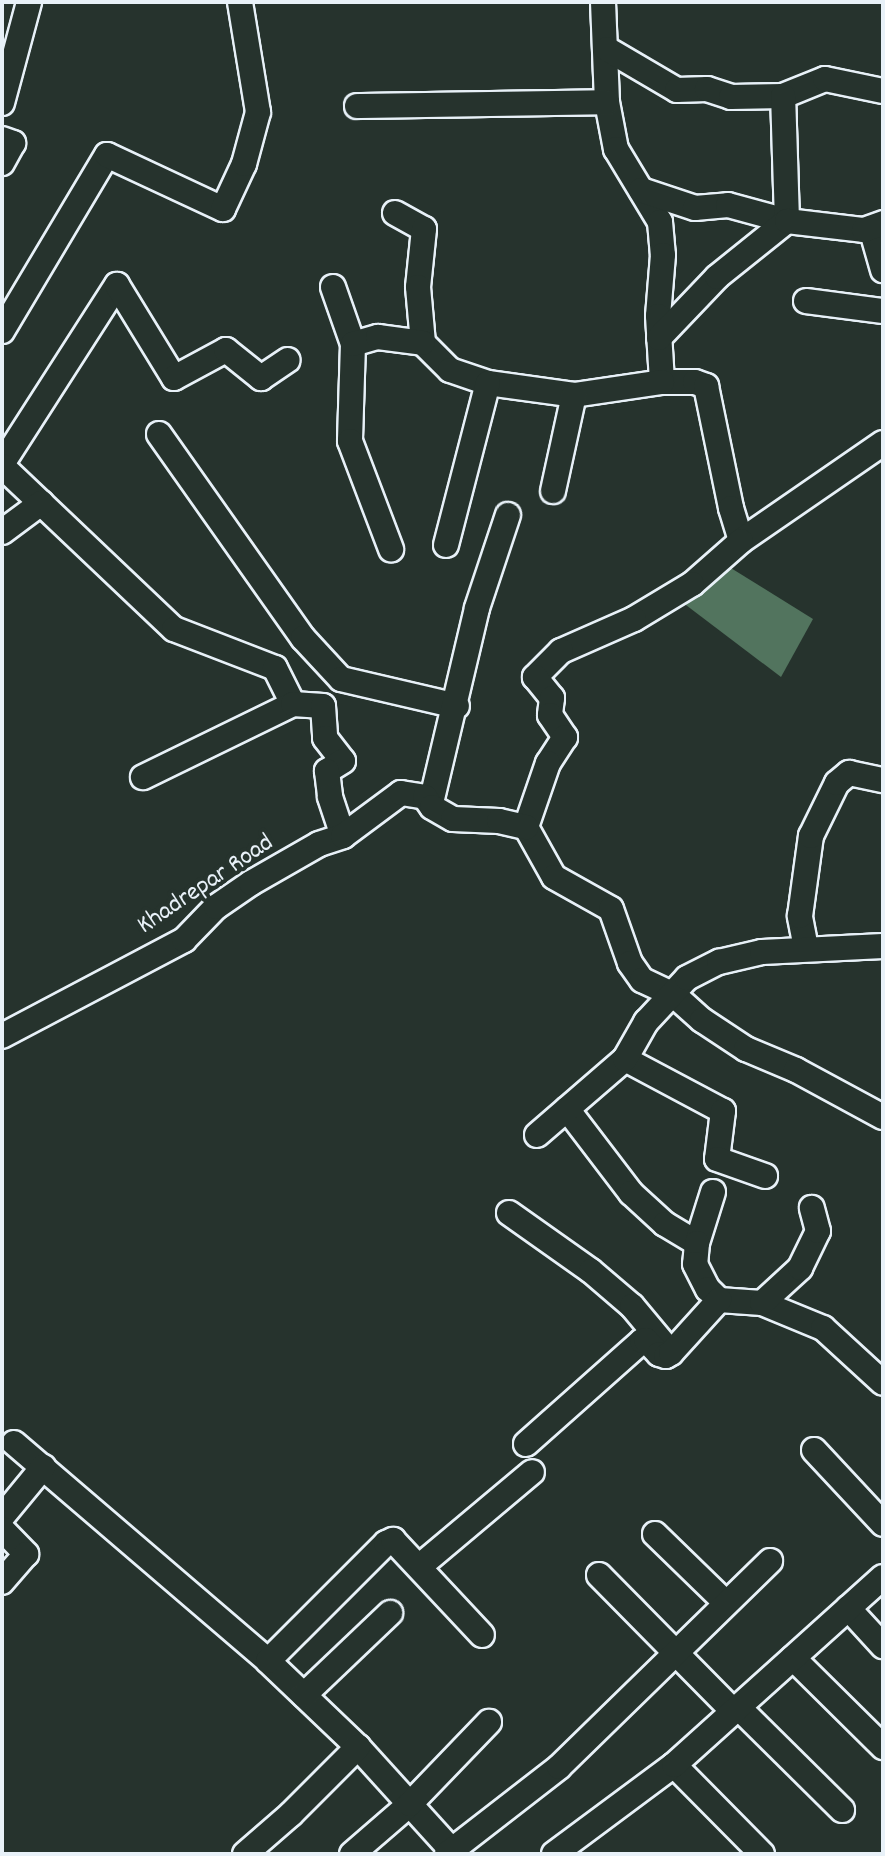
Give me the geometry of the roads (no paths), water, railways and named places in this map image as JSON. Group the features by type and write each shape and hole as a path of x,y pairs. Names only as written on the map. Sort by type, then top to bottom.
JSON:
{"street":[{"path":"2,103 29,2"},
{"path":"2,331 107,155 223,209 244,164 258,112 240,2"},
{"path":"603,2 607,102 616,149 660,222 663,255 659,338 662,382"},
{"path":"607,49 677,90 707,89 731,97 783,96 825,79 883,91"},
{"path":"783,96 787,221"},
{"path":"357,106 607,102"},
{"path":"2,139 13,143 2,163"},
{"path":"641,190 695,208 728,205 787,221 877,226 883,270"},
{"path":"395,213 424,229 418,287 423,343"},
{"path":"659,338 717,277 787,221"},
{"path":"288,360 261,378 226,350 174,378 117,285 2,465 174,629 275,668 293,704"},
{"path":"333,287 353,344 350,441 391,549"},
{"path":"806,301 883,311"},
{"path":"353,344 378,337 423,343 450,370 488,383 574,395 662,382 695,382 706,386 731,508 741,541"},
{"path":"446,545 488,383"},
{"path":"553,491 574,395"},
{"path":"159,434 303,638 341,679 457,706"},
{"path":"883,443 741,541 692,584 634,619 561,651 535,677 534,681 552,698 550,715 565,737 548,763 526,827 554,877 611,909 630,963 642,980 674,995 702,1020 746,1049 796,1070 883,1117"},
{"path":"2,532 41,503"},
{"path":"431,803 457,706 477,608 508,515"},
{"path":"143,777 293,704 323,706 325,738 343,761 327,771 330,797 343,836"},
{"path":"806,948 800,916 811,836 837,783 849,773 883,780"},
{"name":"Khadrepar Road","path":"2,1036 184,940 216,907 251,883 319,844 343,836 401,793 412,792 453,819 499,821 526,827"},
{"path":"537,1135 625,1059 646,1022 687,978 719,962 762,952 883,946"},
{"path":"625,1059 723,1111 717,1159 765,1176"},
{"path":"567,1109 631,1193 665,1224 697,1243"},
{"path":"713,1192 697,1243 695,1264 719,1300"},
{"path":"762,1303 800,1268 818,1231 812,1208"},
{"path":"509,1213 632,1306 671,1353"},
{"path":"719,1300 762,1303 823,1328 883,1383"},
{"path":"526,1444 642,1341 646,1340 659,1354 666,1356 671,1353 719,1300"},
{"path":"14,1443 268,1661 358,1747 451,1853 559,1767 770,1561"},
{"path":"814,1450 883,1524"},
{"path":"2,1517 43,1467"},
{"path":"420,1566 532,1472"},
{"path":"2,1529 26,1554 2,1582"},
{"path":"655,1534 726,1603"},
{"path":"268,1661 386,1543 393,1540 401,1545 482,1635"},
{"path":"599,1575 675,1654 842,1810"},
{"path":"554,1854 674,1765 883,1577"},
{"path":"848,1608 883,1646"},
{"path":"304,1695 390,1613"},
{"path":"793,1658 883,1747"},
{"path":"352,1854 410,1804 489,1722"},
{"path":"245,1854 291,1814 358,1747"},
{"path":"674,1765 762,1854"}]}
